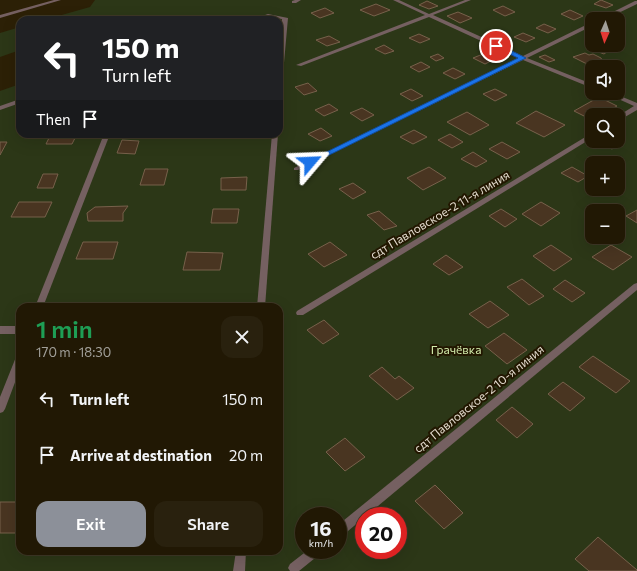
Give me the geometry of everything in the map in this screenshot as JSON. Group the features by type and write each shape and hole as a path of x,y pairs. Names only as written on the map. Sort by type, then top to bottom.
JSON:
{"street":[{"path":"0,330 16,330"}],"lane":[{"path":"0,17 59,0"},
{"path":"395,0 523,58 585,83"},
{"path":"299,64 430,16 469,0"},
{"path":"616,12 637,2"},
{"path":"283,18 283,31"},
{"path":"296,169 585,27"},
{"path":"624,100 637,106"},
{"path":"0,108 16,102"},
{"path":"625,114 637,106"},
{"path":"41,303 104,138"},
{"path":"261,303 275,138"},
{"name":"сдт Павловское-2 11-я линия","path":"300,313 585,139"},
{"name":"сдт Павловское-2 10-я линия","path":"347,525 637,286"},
{"path":"0,409 16,367"},
{"path":"239,571 241,555"},
{"path":"294,568 305,559"}],"green space":[{"name":"Грачёвка","path":"95,0 637,0 637,571 0,571 0,91 16,85 16,138 283,138 283,16 58,16 90,7"},
{"path":"16,28 16,51 0,57 0,33"}],"building":[{"path":"601,0 613,5 606,8 594,4"},
{"path":"427,1 438,6 429,9 419,5"},
{"path":"376,4 390,10 374,16 360,10"},
{"path":"503,6 515,12 505,16 493,10"},
{"path":"325,8 334,13 320,18 311,13"},
{"path":"570,10 583,16 574,20 561,14"},
{"path":"458,12 472,18 460,23 447,16"},
{"path":"544,24 556,29 548,33 536,28"},
{"path":"523,33 535,38 526,42 514,37"},
{"path":"419,34 430,39 420,43 409,38"},
{"path":"329,36 340,42 327,46 316,40"},
{"path":"384,45 394,51 385,54 375,49"},
{"path":"585,53 589,55 593,54 602,60 585,60 585,63 573,57"},
{"path":"438,54 444,58 436,61 430,57"},
{"path":"483,54 495,59 485,64 473,58"},
{"path":"545,55 555,60 549,62 539,57"},
{"path":"421,62 430,67 419,72 410,67"},
{"path":"453,68 465,74 455,79 443,73"},
{"path":"308,83 317,91 304,95 295,87"},
{"path":"411,89 423,96 412,101 400,94"},
{"path":"495,89 507,95 495,101 483,94"},
{"path":"594,100 605,100 617,106 613,108 585,108 585,116 574,111"},
{"path":"329,104 338,110 324,116 315,110"},
{"path":"362,108 374,115 362,121 350,113"},
{"path":"536,111 565,125 544,137 516,123"},
{"path":"467,112 489,125 470,135 447,122"},
{"path":"321,128 332,136 320,141 308,134"},
{"path":"414,130 427,137 413,144 400,137"},
{"path":"450,134 463,142 452,148 438,140"},
{"path":"49,138 75,138 72,144 46,144"},
{"path":"122,140 139,141 135,154 117,153"},
{"path":"0,142 7,142 0,155"},
{"path":"502,142 520,152 507,159 489,149"},
{"path":"473,152 487,161 476,167 461,159"},
{"path":"429,167 446,178 423,190 407,178"},
{"path":"572,167 585,174 585,178 578,182 561,173"},
{"path":"145,169 168,169 164,185 140,185"},
{"path":"43,174 58,174 53,188 37,188"},
{"path":"247,177 246,190 221,190 221,178"},
{"path":"353,183 366,192 353,199 339,189"},
{"path":"19,202 52,202 45,217 11,217"},
{"path":"541,202 560,213 541,226 522,214"},
{"path":"128,206 123,213 123,221 88,221 87,213 95,207"},
{"path":"213,209 239,209 237,223 211,223"},
{"path":"501,209 517,219 505,227 489,216"},
{"path":"637,210 637,223 626,216"},
{"path":"379,211 397,226 384,230 367,215"},
{"path":"83,242 118,242 113,259 76,259"},
{"path":"330,242 347,255 324,267 308,254"},
{"path":"551,245 572,259 554,271 533,256"},
{"path":"611,245 632,257 613,270 592,257"},
{"path":"187,252 223,253 220,270 183,270"},
{"path":"446,255 463,267 449,275 433,264"},
{"path":"522,279 544,296 529,305 507,287"},
{"path":"565,280 585,293 572,302 553,289"},
{"path":"490,301 509,315 488,328 469,314"},
{"path":"324,320 339,334 323,344 307,330"},
{"path":"504,333 527,350 507,364 485,346"},
{"path":"593,356 630,381 616,393 579,367"},
{"path":"382,367 395,379 399,376 414,388 397,400 369,376"},
{"path":"563,382 585,398 570,411 548,394"},
{"path":"512,407 533,424 517,438 496,420"},
{"path":"345,438 365,457 345,471 326,452"},
{"path":"435,485 463,513 444,529 415,501"},
{"path":"0,502 16,502 16,533 0,533"},
{"path":"598,537 637,571 589,571 575,559"}],"route":[{"path":"310,162 523,58 496,46"}]}
